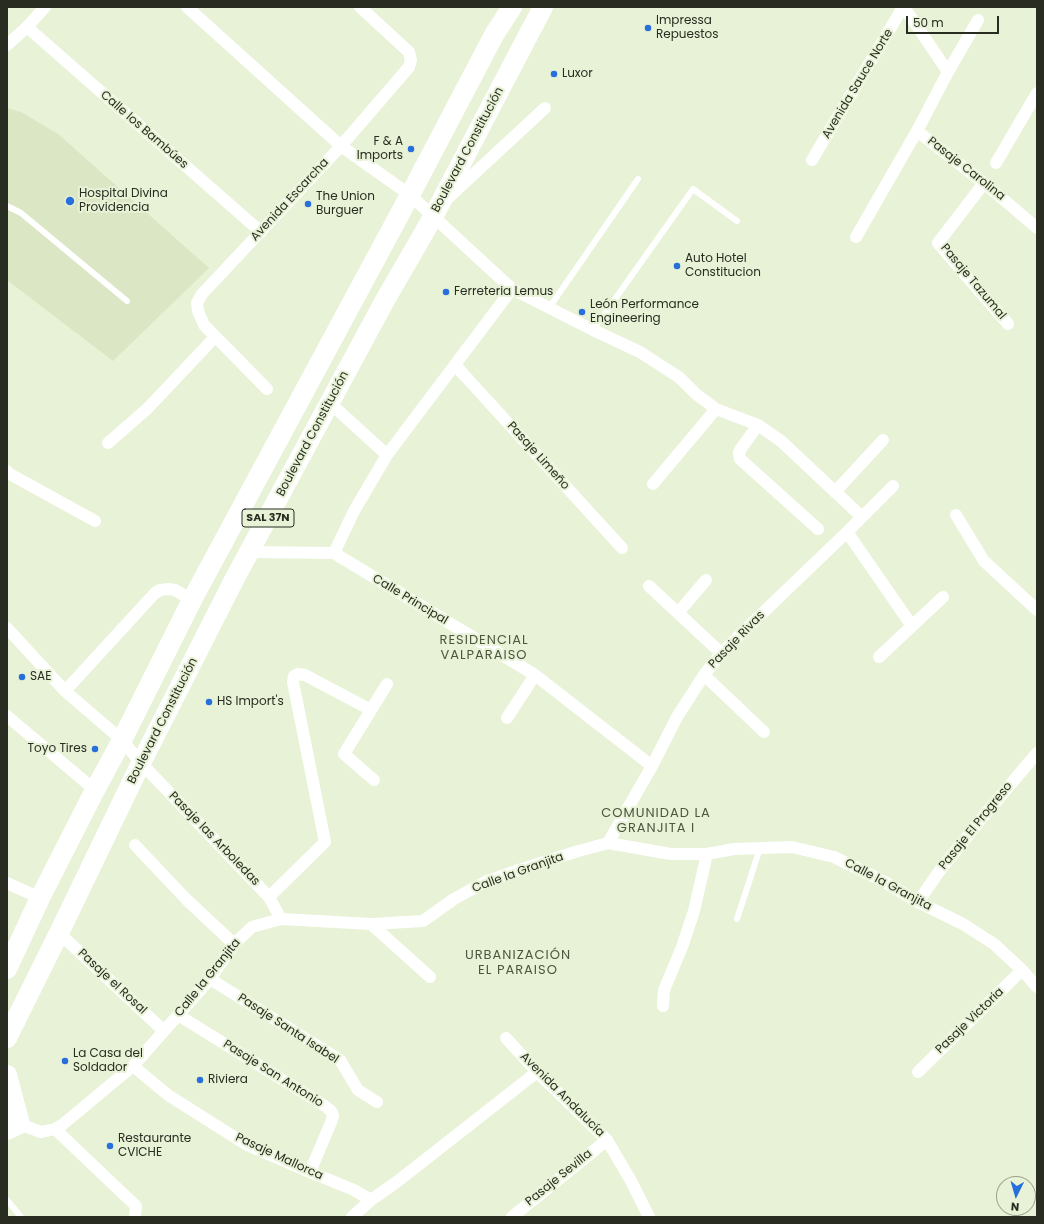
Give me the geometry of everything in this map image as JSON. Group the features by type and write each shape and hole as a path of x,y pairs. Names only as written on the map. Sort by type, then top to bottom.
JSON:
{"highway":[{"name":"SAL 37N","path":"10,958 192,600 410,196 494,35 512,7"},
{"name":"Boulevard Constitución","path":"7,1038 141,764 250,552 384,302 436,211 543,7"},
{"path":"7,1075 11,1125"}],"street":[{"path":"7,45 27,27 45,7"},
{"path":"187,7 341,146 410,196 436,211 512,289 640,352 680,378 696,394 716,409 758,425 781,441 862,517"},
{"name":"Avenida Escarcha","path":"215,337 204,325 198,311 198,303 202,294 341,146 409,67 409,52 360,7"},
{"path":"904,7 948,72"},
{"name":"Avenida Sauce Norte","path":"812,160 904,7"},
{"name":"Pasaje Carolina","path":"978,20 948,72 918,131 984,183 1037,228"},
{"name":"Calle los Bambúes","path":"27,27 261,232"},
{"path":"996,163 1037,93"},
{"path":"436,211 546,108"},
{"path":"856,237 918,131"},
{"name":"Pasaje Tazumal","path":"984,183 938,243 1008,324"},
{"path":"250,552 334,553 354,511 387,455 512,289"},
{"path":"108,443 148,408 215,337 267,389"},
{"name":"Pasaje Limeño","path":"454,365 622,548"},
{"path":"330,403 387,455"},
{"path":"653,484 716,409"},
{"path":"758,425 740,450 740,459 818,529"},
{"path":"835,492 883,440"},
{"path":"7,474 95,521"},
{"name":"Pasaje Rivas","path":"608,843 652,766 677,717 704,675 721,653 847,532 892,486"},
{"path":"956,515 984,561 1037,610"},
{"path":"847,532 912,626"},
{"name":"Calle Principal","path":"334,553 535,675 652,766"},
{"path":"678,613 706,580"},
{"path":"649,586 721,653"},
{"path":"65,691 155,593 160,590 175,590 192,600"},
{"path":"879,657 943,597"},
{"name":"Pasaje las Arboledas","path":"7,628 65,691 122,740 141,764 269,897 281,919"},
{"path":"269,897 326,842 293,682 294,676 298,674 305,675 371,710"},
{"path":"508,718 535,675"},
{"path":"704,675 764,732"},
{"path":"374,780 344,754 387,684"},
{"path":"7,716 95,790"},
{"name":"Pasaje El Progreso","path":"918,902 938,873 1037,753"},
{"name":"Calle la Granjita","path":"55,1129 62,1125 133,1066 210,979 234,944 252,927 281,919 371,924 423,921 454,899 485,882 575,852 608,843 671,854 707,854 734,849 792,847 834,857 883,880 918,902 963,924 982,936 994,944 1022,970 1037,987"},
{"path":"135,845 186,899 234,944"},
{"path":"663,1006 664,990 673,970 694,911 707,854"},
{"path":"7,883 40,898"},
{"path":"371,924 430,977"},
{"name":"Pasaje el Rosal","path":"59,934 164,1031"},
{"name":"Pasaje Victoria","path":"918,1072 1022,970"},
{"name":"Pasaje Santa Isabel","path":"210,979 340,1060 358,1090 377,1102"},
{"name":"Pasaje San Antonio","path":"178,1015 331,1111 333,1115 332,1120 310,1172"},
{"name":"Avenida Andalucía","path":"506,1038 537,1072 607,1140 631,1181 649,1217"},
{"name":"Pasaje Mallorca","path":"133,1066 168,1095 247,1145 354,1190 371,1200"},
{"path":"352,1217 371,1200 398,1181 537,1072"},
{"path":"11,1125 42,1132 55,1129 136,1206 135,1217"},
{"name":"Pasaje Sevilla","path":"512,1217 607,1140"}],"lane":[{"path":"549,308 638,179"},
{"path":"593,330 693,189 737,221"},
{"path":"7,206 21,213 127,300"},
{"path":"737,919 760,848"},
{"path":"7,1200 21,1217"}],"shaded area":[{"name":"Hospital Divina Providencia","path":"7,108 21,112 58,134 209,268 113,361 7,280"}],"place":[{"name":"Impressa Repuestos","path":"648,28"},
{"name":"Luxor","path":"554,74"},
{"name":"F & A Imports","path":"411,149"},
{"name":"Hospital Divina Providencia","path":"70,201"},
{"name":"The Union Burguer","path":"308,204"},
{"name":"Auto Hotel Constitucion","path":"677,266"},
{"name":"Ferreteria Lemus","path":"446,292"},
{"name":"León Performance Engineering","path":"582,312"},
{"name":"SAE","path":"22,677"},
{"name":"HS Import's","path":"209,702"},
{"name":"Toyo Tires","path":"95,749"},
{"name":"La Casa del Soldador","path":"65,1061"},
{"name":"Riviera","path":"200,1080"},
{"name":"Restaurante CVICHE","path":"110,1146"}],"district":[{"name":"RESIDENCIAL VALPARAISO","path":"484,648"},
{"name":"COMUNIDAD LA GRANJITA I","path":"656,822"},
{"name":"URBANIZACIÓN EL PARAISO","path":"518,964"}]}
